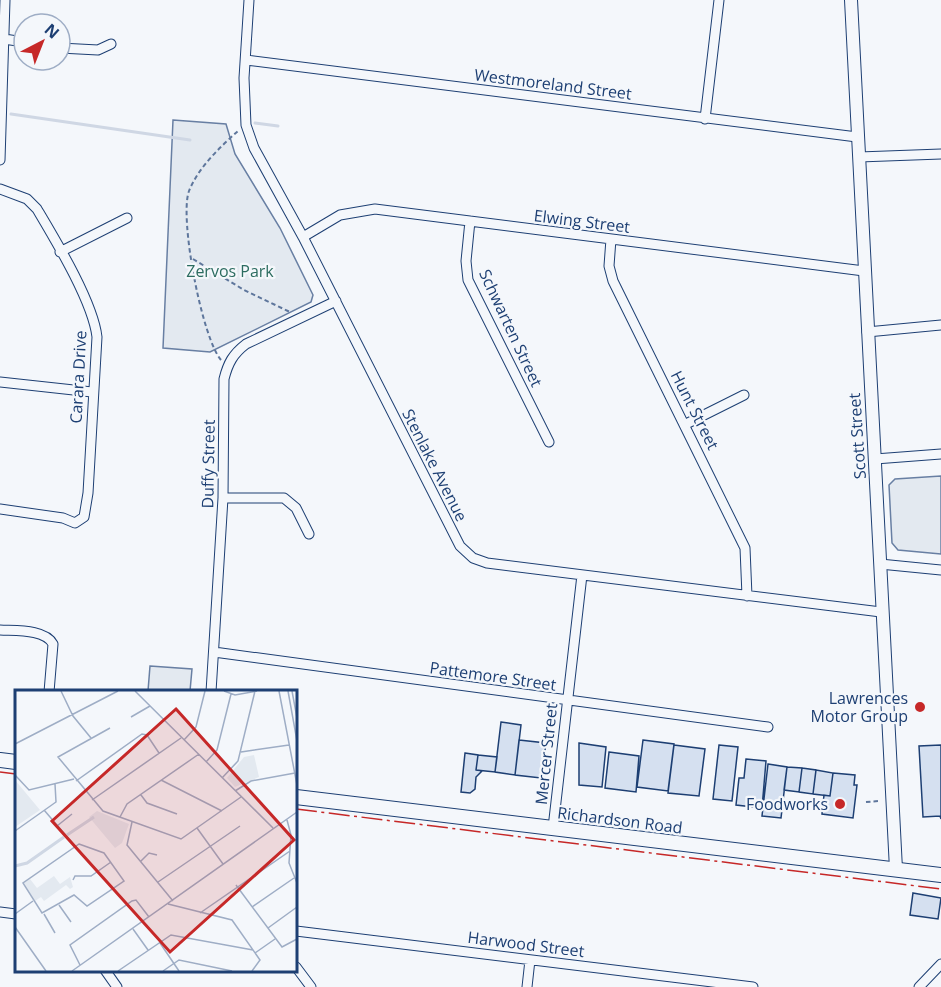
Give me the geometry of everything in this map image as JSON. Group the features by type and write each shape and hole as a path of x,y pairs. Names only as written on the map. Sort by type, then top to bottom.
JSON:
{"main road":[{"path":"0,760 15,762"},
{"name":"Richardson Road","path":"297,796 941,875"}],"street":[{"path":"0,160 5,0"},
{"name":"Stenlake Avenue","path":"249,0 246,124 254,148 303,237 460,546 473,558 487,563 881,612"},
{"path":"705,118 719,0"},
{"name":"Scott Street","path":"851,0 896,869"},
{"path":"4,39 12,40"},
{"path":"72,49 98,50 111,44"},
{"name":"Westmoreland Street","path":"246,60 857,137"},
{"path":"859,158 941,154"},
{"name":"Carara Drive","path":"0,189 27,199 37,209 96,325 88,493 84,517 75,523 63,518 0,509"},
{"name":"Elwing Street","path":"303,237 340,215 362,209 864,271"},
{"path":"60,252 127,218"},
{"name":"Schwarten Street","path":"470,221 466,261 468,280 549,442"},
{"name":"Hunt Street","path":"611,239 609,266 613,281 686,424 745,548 747,596"},
{"path":"227,366 234,353 246,344 336,301"},
{"path":"867,332 941,325"},
{"name":"Duffy Street","path":"211,690 223,498 224,379 227,366"},
{"path":"0,382 92,392"},
{"path":"686,424 744,395"},
{"path":"876,459 941,454"},
{"path":"223,498 284,498 296,508 309,534"},
{"path":"880,564 941,570"},
{"name":"Mercer Street","path":"552,828 582,575"},
{"path":"0,630 43,635 50,639 53,644 48,690"},
{"name":"Pattemore Street","path":"214,652 768,727"},
{"path":"0,912 15,914"},
{"name":"Harwood Street","path":"297,931 753,987"},
{"path":"527,987 530,960"},
{"path":"919,987 941,964"},
{"path":"297,968 311,987"},
{"path":"106,972 117,987"}],"path":[{"path":"227,366 218,358 197,298 191,258 188,193 205,165 246,124"},
{"path":"191,258 244,290 300,318"},
{"path":"866,802 879,801"}],"green space":[{"name":"Zervos Park","path":"173,120 226,124 235,154 280,228 313,295 311,302 210,352 163,348"},
{"path":"941,476 941,554 898,550 892,543 889,485 895,479"},
{"path":"150,666 192,669 190,690 148,690"}],"building":[{"path":"501,722 521,725 515,775 495,772"},
{"path":"519,740 546,743 541,778 515,775"},
{"path":"643,740 674,744 668,791 637,787"},
{"path":"579,743 606,747 602,787 579,785"},
{"path":"674,745 705,749 699,796 668,793"},
{"path":"719,745 738,747 732,801 713,799"},
{"path":"941,745 941,819 940,816 923,817 919,746"},
{"path":"609,752 639,756 636,792 605,788"},
{"path":"465,753 478,755 476,770 482,771 476,777 475,789 470,793 461,792"},
{"path":"478,755 497,757 495,772 476,770"},
{"path":"746,759 766,761 762,808 736,805 739,778 744,778"},
{"path":"768,764 787,767 781,818 762,816"},
{"path":"787,767 802,768 799,792 784,790"},
{"path":"802,768 816,770 813,794 799,792"},
{"path":"816,770 833,773 830,796 813,794"},
{"path":"833,773 855,775 854,785 857,785 853,818 822,814 824,795 830,796"},
{"path":"913,893 941,898 938,919 910,915"}],"waterway":[{"path":"11,114 190,140"},
{"path":"255,123 278,126"}],"power":[{"path":"0,772 15,774"},
{"path":"297,809 941,889"}],"place":[{"name":"Lawrences Motor Group","path":"920,707"},
{"name":"Foodworks","path":"840,804"}]}
